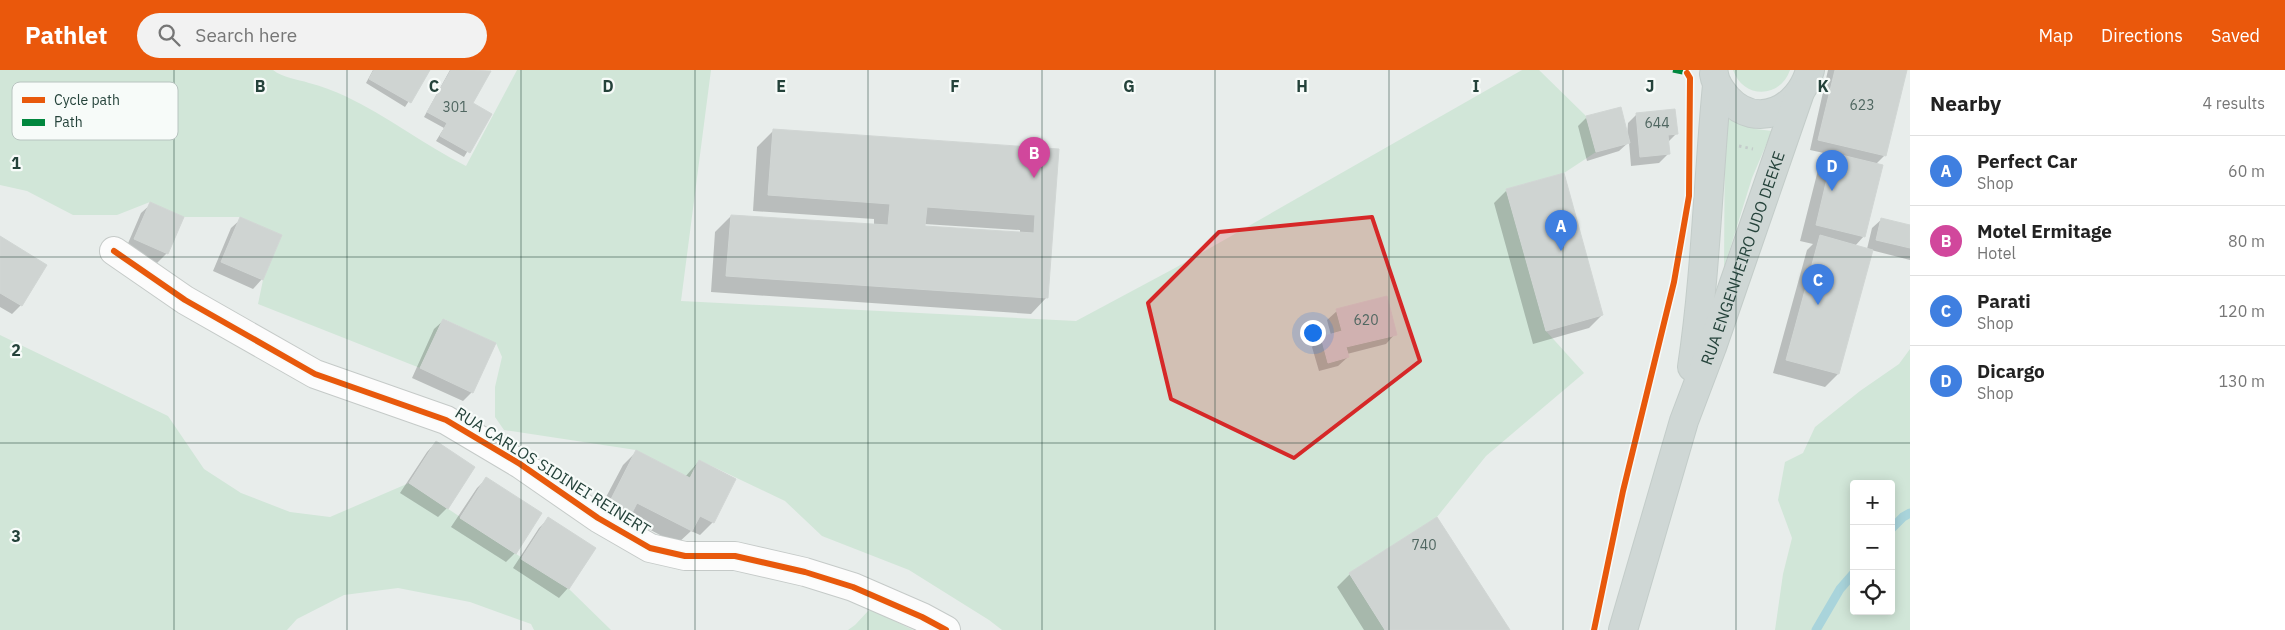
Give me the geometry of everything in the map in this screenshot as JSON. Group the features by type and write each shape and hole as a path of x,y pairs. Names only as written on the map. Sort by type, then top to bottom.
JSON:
{"main road":[{"name":"RUA ENGENHEIRO UDO DEEKE","path":"1623,630 1684,421 1712,347 1799,95 1810,70"},
{"name":"RUA ENGENHEIRO UDO DEEKE","path":"1684,421 1703,284 1714,74"},
{"path":"1714,74 1729,100 1739,108 1764,114 1777,112 1799,95"}],"street":[{"name":"RUA CARLOS SIDINEI REINERT","path":"114,251 185,300 315,374 446,420 520,464 598,518 650,548 685,556 735,556 805,572 853,587 922,617 946,630"}],"path":[{"path":"1734,145 1754,149"}],"highlighted area":[{"path":"1372,217 1420,361 1294,458 1171,399 1148,303 1219,232"}],"green space":[{"path":"0,70 273,70 286,77 332,90 345,96 376,112 466,166 517,70 711,70 681,301 1076,321 1175,268 1522,70 1539,70 1586,116 1596,152 1564,173 1506,189 1546,331 1584,373 1486,456 1437,517 1349,573 1385,630 1002,630 909,570 822,536 785,501 699,460 690,478 636,450 504,430 495,417 495,387 502,357 496,343 444,319 420,368 258,304 263,280 282,235 240,217 184,217 150,202 117,215 73,215 27,191 0,185"},
{"path":"1733,70 1790,70 1785,80 1778,86 1762,92 1745,86 1738,80"},
{"path":"1725,118 1756,129 1772,131 1752,178 1724,268"},
{"path":"0,335 168,416 204,469 241,493 290,512 330,517 409,483 569,589 611,630 534,630 531,624 470,602 398,588 344,595 297,619 287,630 0,630"},
{"path":"1910,349 1910,630 1775,630 1783,574 1792,538 1778,500 1785,462 1803,453 1815,427 1860,391 1899,364"},
{"path":"870,609 913,630 848,630"}],"building":[{"path":"374,70 430,70 411,103 369,79"},
{"path":"451,70 491,71 473,103 492,114 470,153 440,136 447,123 427,112"},
{"path":"1835,70 1907,70 1886,156 1818,140"},
{"path":"1621,107 1630,143 1596,152 1586,116"},
{"path":"1675,109 1678,134 1668,135 1670,154 1640,157 1636,113"},
{"path":"773,129 1059,149 1048,298 726,276 731,215 888,225 890,204 768,195","holes":["927,207 1035,215 1034,233 925,226"]},
{"path":"1833,153 1883,165 1865,237 1816,225"},
{"path":"1564,173 1603,315 1546,331 1506,189"},
{"path":"150,202 184,217 168,254 134,239"},
{"path":"240,217 282,235 263,280 221,262"},
{"path":"1881,218 1910,225 1910,248 1876,240"},
{"path":"1820,235 1873,250 1839,374 1786,360"},
{"path":"0,236 47,265 22,306 0,293"},
{"path":"1387,296 1397,335 1346,347 1349,357 1328,363 1321,337 1342,331 1336,309"},
{"path":"443,319 496,343 473,393 420,368"},
{"path":"436,441 475,467 448,509 409,483"},
{"path":"636,450 690,478 699,460 736,479 714,523 700,516 692,531 637,503 631,515 609,503"},
{"path":"486,477 542,513 516,554 460,518"},
{"path":"548,517 596,548 569,589 521,559"},
{"path":"1437,517 1510,630 1385,630 1349,573"}],"waterway":[{"path":"1895,525 1910,513"},
{"path":"1816,630 1840,589 1850,578"}],"marked path":[{"path":"1673,70 1687,73 1689,76"}],"cycle path":[{"path":"1594,630 1623,491 1674,282 1689,196 1690,78 1687,73"},
{"path":"114,251 185,300 315,374 446,420 520,464 598,518 650,548 685,556 735,556 805,572 853,587 922,617 946,630"}],"place":[{"name":"Motel Ermitage","path":"1034,178"},
{"name":"Dicargo","path":"1832,191"},
{"name":"Perfect Car","path":"1561,251"},
{"name":"Parati","path":"1818,305"}]}
